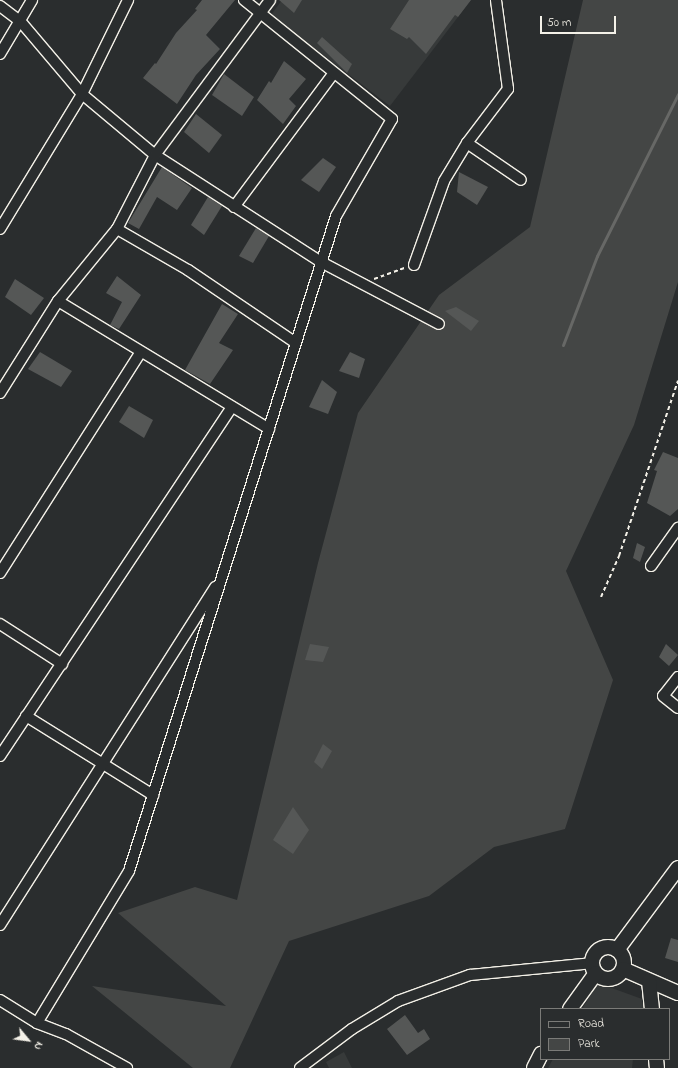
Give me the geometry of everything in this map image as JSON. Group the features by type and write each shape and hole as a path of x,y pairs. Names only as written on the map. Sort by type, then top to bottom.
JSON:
{"street":[{"path":"0,54 21,22 32,0"},
{"path":"0,229 82,94 128,0"},
{"path":"38,1023 129,871 336,216 392,119 259,14 244,0"},
{"path":"0,394 58,301 117,229 155,155 270,0"},
{"path":"414,265 444,181 467,143 508,89 496,0"},
{"path":"0,6 21,22 82,94 155,155 321,262 439,324"},
{"path":"234,207 334,73"},
{"path":"467,143 521,180"},
{"path":"117,229 188,270 296,343"},
{"path":"58,301 268,429"},
{"path":"0,573 141,352"},
{"path":"0,756 232,407"},
{"path":"650,566 678,528"},
{"path":"0,925 223,575"},
{"path":"0,624 62,664"},
{"path":"678,677 663,696 678,708"},
{"path":"26,716 153,794"},
{"path":"617,950 678,868"},
{"path":"300,1068 352,1029 398,1001 470,975 594,968 610,979 623,969 624,958 617,950 601,949 594,968 571,1008"},
{"path":"623,969 678,994"},
{"path":"650,981 652,1008"},
{"path":"0,1000 38,1023 66,1034 128,1068"},
{"path":"534,1068 540,1056"}],"path":[{"path":"361,284 414,265"},
{"path":"600,597 619,556 678,381"}],"shaded area":[{"path":"282,0 471,0 390,106 271,15"},
{"path":"598,983 642,999 643,1008 583,1008"},
{"path":"344,1052 352,1068 329,1068 326,1062"},
{"path":"552,1060 633,1060 632,1068 548,1068"}],"green space":[{"path":"583,0 678,0 678,282 634,425 566,571 613,680 565,829 494,847 429,896 289,941 230,1068 193,1068 92,986 226,1006 118,913 195,887 237,900 318,563 358,413 439,295 530,227"}],"building":[{"path":"202,0 235,0 206,35 220,49 196,75 177,104 143,78 155,63 156,64 176,33 197,10 195,9"},
{"path":"279,0 302,0 294,13"},
{"path":"409,0 471,0 458,17 455,15 426,54 409,37 407,39 390,29"},
{"path":"322,37 352,64 347,73 317,43"},
{"path":"284,61 306,79 289,99 296,106 283,124 257,100 269,81 271,83"},
{"path":"224,74 254,97 242,116 212,95"},
{"path":"196,114 222,135 209,153 184,132"},
{"path":"323,158 336,167 319,192 301,180"},
{"path":"162,167 192,188 177,210 157,197 139,229 128,223"},
{"path":"459,172 488,187 477,205 457,192"},
{"path":"208,197 222,206 204,235 191,225"},
{"path":"256,228 269,236 253,263 239,256"},
{"path":"117,276 141,295 119,329 110,325 122,302 106,293"},
{"path":"15,279 44,298 31,315 5,297"},
{"path":"222,304 238,314 219,343 233,350 210,384 185,370"},
{"path":"456,307 479,321 471,331 445,311"},
{"path":"40,352 72,371 61,387 28,369"},
{"path":"350,352 365,359 359,378 339,371"},
{"path":"322,380 337,392 328,414 309,407"},
{"path":"129,406 153,420 144,438 119,422"},
{"path":"663,452 678,458 678,509 670,516 647,503 657,471 654,470"},
{"path":"637,543 645,547 640,562 633,558"},
{"path":"310,644 329,647 323,662 305,660"},
{"path":"666,644 678,655 669,666 659,657"},
{"path":"323,744 332,751 322,769 314,762"},
{"path":"293,807 309,830 293,854 273,840"},
{"path":"671,938 678,940 678,962 665,958"},
{"path":"405,1015 418,1033 424,1029 430,1039 407,1055 387,1029"}],"waterway":[{"path":"563,345 597,256 678,94"}]}
